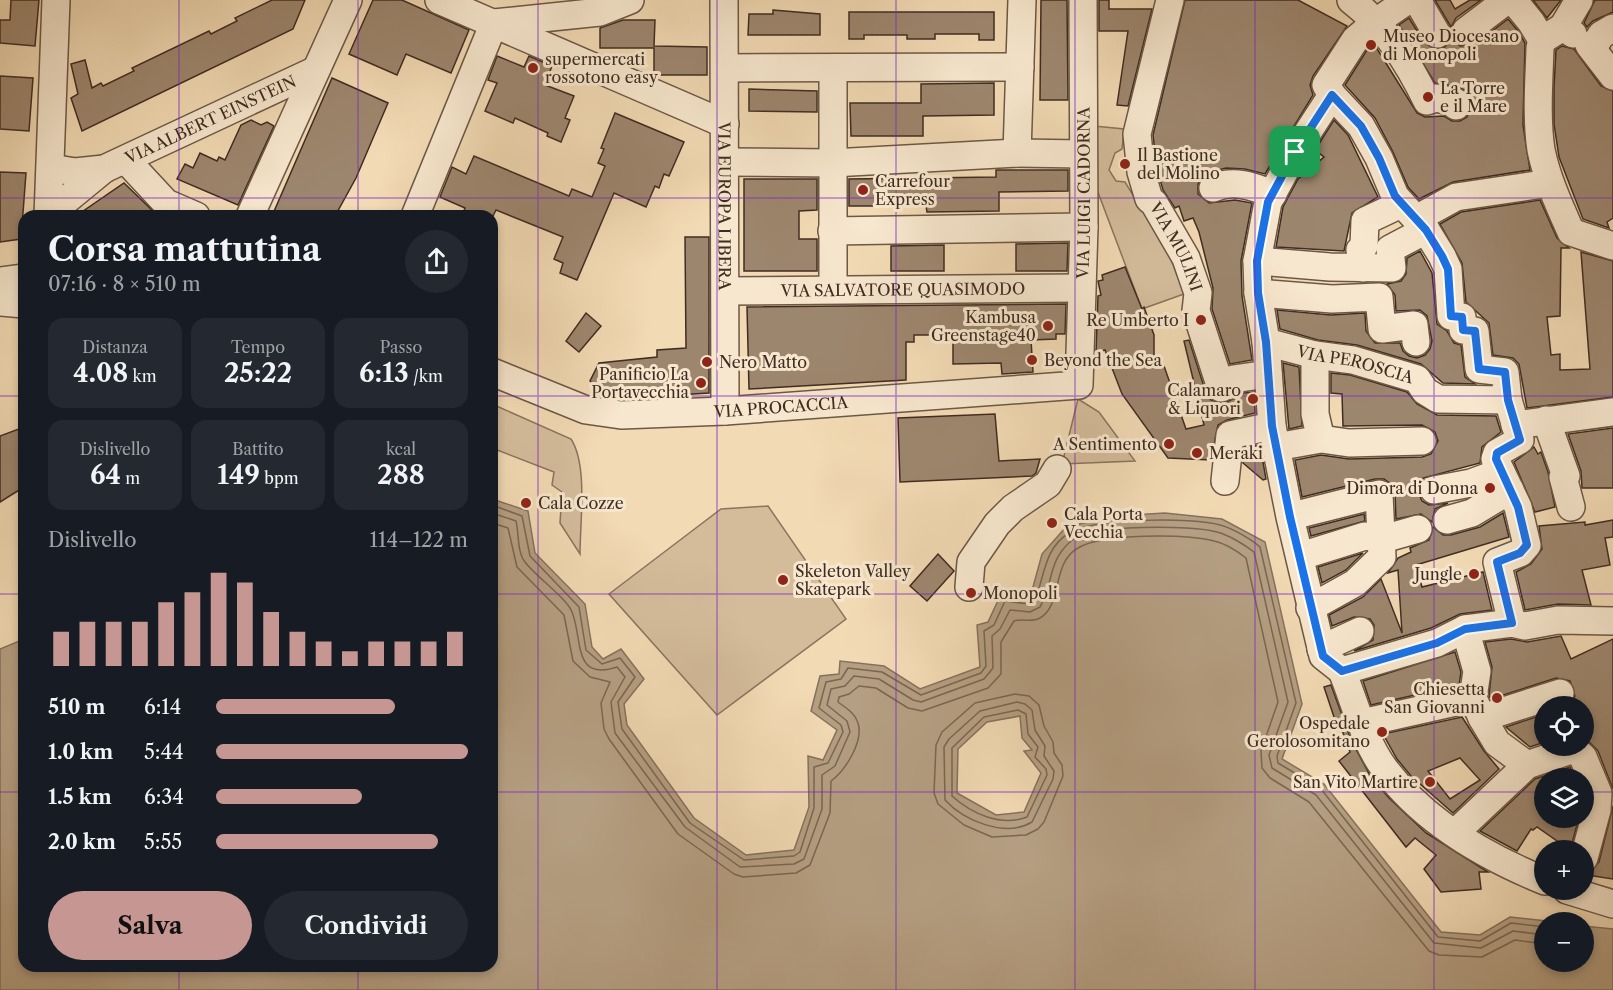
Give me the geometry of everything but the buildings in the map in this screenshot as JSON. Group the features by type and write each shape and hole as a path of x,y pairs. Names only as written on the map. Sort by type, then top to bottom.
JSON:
{"street":[{"path":"48,210 56,0"},
{"path":"253,210 348,0"},
{"path":"439,0 725,124"},
{"path":"494,23 600,12 630,0"},
{"name":"VIA EUROPA LIBERA","path":"724,0 725,411"},
{"path":"1017,153 1022,0"},
{"name":"VIA LUIGI CADORNA","path":"1079,385 1084,228 1083,0"},
{"name":"VIA MULINI","path":"1170,0 1137,134 1141,172 1149,199 1154,203 1186,258 1198,293 1196,311 1226,386 1233,379 1268,374"},
{"path":"1351,0 1376,22 1409,64 1427,101 1436,98 1455,102 1456,106"},
{"path":"1408,0 1355,40 1326,85 1332,95 1361,126 1379,158 1395,196 1414,218 1448,269 1451,316 1462,317 1463,330 1475,331 1479,369 1505,372 1511,412 1520,440 1497,453 1496,459 1518,507 1527,545 1520,553 1497,562 1512,623"},
{"path":"1416,0 1437,34"},
{"path":"1466,31 1507,0"},
{"path":"1513,0 1531,22 1572,39 1613,76"},
{"path":"1572,39 1579,0"},
{"path":"417,210 494,23"},
{"path":"1613,28 1601,35 1572,39 1539,69 1541,146 1550,183 1571,232 1613,246"},
{"path":"725,68 1020,67"},
{"path":"833,68 833,289"},
{"name":"VIA ALBERT EINSTEIN","path":"115,164 316,70"},
{"path":"1332,95 1295,152 1268,202 1257,261 1258,293 1266,342 1274,437 1296,515 1310,608 1321,650 1329,663 1342,671 1362,723 1383,767 1430,814 1455,833 1499,862 1534,876"},
{"path":"725,162 832,163 1017,153 1083,154"},
{"path":"51,168 75,172 115,164 166,203 182,210"},
{"path":"56,210 115,164"},
{"path":"1363,268 1360,250 1364,246 1365,221 1414,218 1456,197 1550,183"},
{"path":"1213,188 1222,184 1248,184 1273,194"},
{"path":"1257,261 1392,268 1390,249 1414,218"},
{"path":"832,231 1084,228"},
{"name":"VIA SALVATORE QUASIMODO","path":"726,291 1081,288"},
{"path":"1258,293 1332,299 1379,297 1382,329 1414,325 1416,342"},
{"path":"0,302 18,304"},
{"name":"VIA PEROSCIA","path":"1266,342 1316,355 1353,360 1417,380 1425,391 1438,399 1546,420 1613,412"},
{"path":"1316,355 1315,414 1319,431"},
{"name":"VIA PROCACCIA","path":"498,374 586,410 621,415 725,411 1079,385"},
{"path":"1546,420 1566,476 1563,477 1571,507"},
{"path":"1226,481 1230,435 1321,439 1390,453 1422,441"},
{"path":"969,587 971,562 997,524 1013,508 1048,484 1057,469"},
{"path":"1434,490 1471,483 1505,481"},
{"path":"1447,520 1472,513 1505,481"},
{"path":"1296,515 1379,494 1383,539 1382,557 1355,584 1310,608"},
{"path":"1301,556 1365,536 1383,539 1418,529"},
{"path":"1342,671 1437,643 1465,629 1512,623 1526,626 1558,620 1613,621"},
{"path":"1465,629 1477,671 1478,708 1497,743 1527,765"},
{"path":"1321,650 1360,632"},
{"path":"1362,723 1478,708 1560,693"},
{"path":"1455,833 1527,765 1574,750 1583,757 1598,793 1597,810 1589,840"},
{"path":"1594,897 1613,904"}],"shaded area":[{"path":"1094,126 1124,129 1122,149 1115,153 1109,170 1116,181 1125,182 1169,254 1184,294 1142,309 1093,179"},
{"path":"1078,399 1099,412 1135,461 1062,464"},
{"path":"498,407 571,439 580,463 582,510 580,554 560,523 562,492 552,485 554,472 498,450"},
{"path":"768,506 846,619 717,715 609,594 721,509"}],"water":[{"path":"498,501 528,511 535,553 585,604 592,647 603,659 621,649 644,679 624,704 627,725 694,818 746,855 794,850 809,807 808,756 823,760 837,730 811,711 820,676 839,674 840,661 884,666 920,689 980,667 977,625 988,622 1001,594 1030,598 1042,554 1066,527 1114,516 1165,513 1222,519 1265,542 1302,704 1282,759 1324,784 1441,932 1480,935 1510,917 1534,920 1534,972 1594,972 1594,927 1613,929 1613,990 0,990 0,649 18,642 18,972 498,972","holes":["1020,716 1022,738 1032,750 1024,751 1041,773 1024,812 996,815 957,793 958,749 987,722"]}],"place":[{"name":"Museo Diocesano di Monopoli","path":"1371,45"},
{"name":"supermercati rossotono easy","path":"533,68"},
{"name":"La Torre e il Mare","path":"1428,97"},
{"name":"Il Bastione del Molino","path":"1125,164"},
{"name":"Carrefour Express","path":"863,190"},
{"name":"Re Umberto I","path":"1201,320"},
{"name":"Kambusa Greenstage40","path":"1048,326"},
{"name":"Beyond the Sea","path":"1032,360"},
{"name":"Nero Matto","path":"707,362"},
{"name":"Panificio La Portavecchia","path":"701,383"},
{"name":"Calamaro & Liquori","path":"1253,399"},
{"name":"A Sentimento","path":"1169,444"},
{"name":"Meraki","path":"1197,453"},
{"name":"Dimora di Donna","path":"1490,488"},
{"name":"Cala Cozze","path":"526,503"},
{"name":"Cala Porta Vecchia","path":"1052,523"},
{"name":"Jungle","path":"1474,574"},
{"name":"Skeleton Valley Skatepark","path":"783,580"},
{"name":"Monopoli","path":"971,593"},
{"name":"Chiesetta San Giovanni","path":"1497,698"},
{"name":"Ospedale Gerolosomitano","path":"1382,732"},
{"name":"San Vito Martire","path":"1430,782"}],"route":[{"path":"1332,95 1361,126 1379,158 1395,196 1426,230 1442,256 1448,269 1451,316 1462,317 1463,330 1475,331 1479,369 1505,372 1508,400 1520,440 1497,453 1496,459 1518,507 1527,545 1520,553 1497,562 1512,623 1465,629 1437,643 1342,671 1323,656 1310,608 1301,556 1290,517 1272,426 1266,342 1258,293 1257,261 1268,202 1295,152 1332,95"}]}
